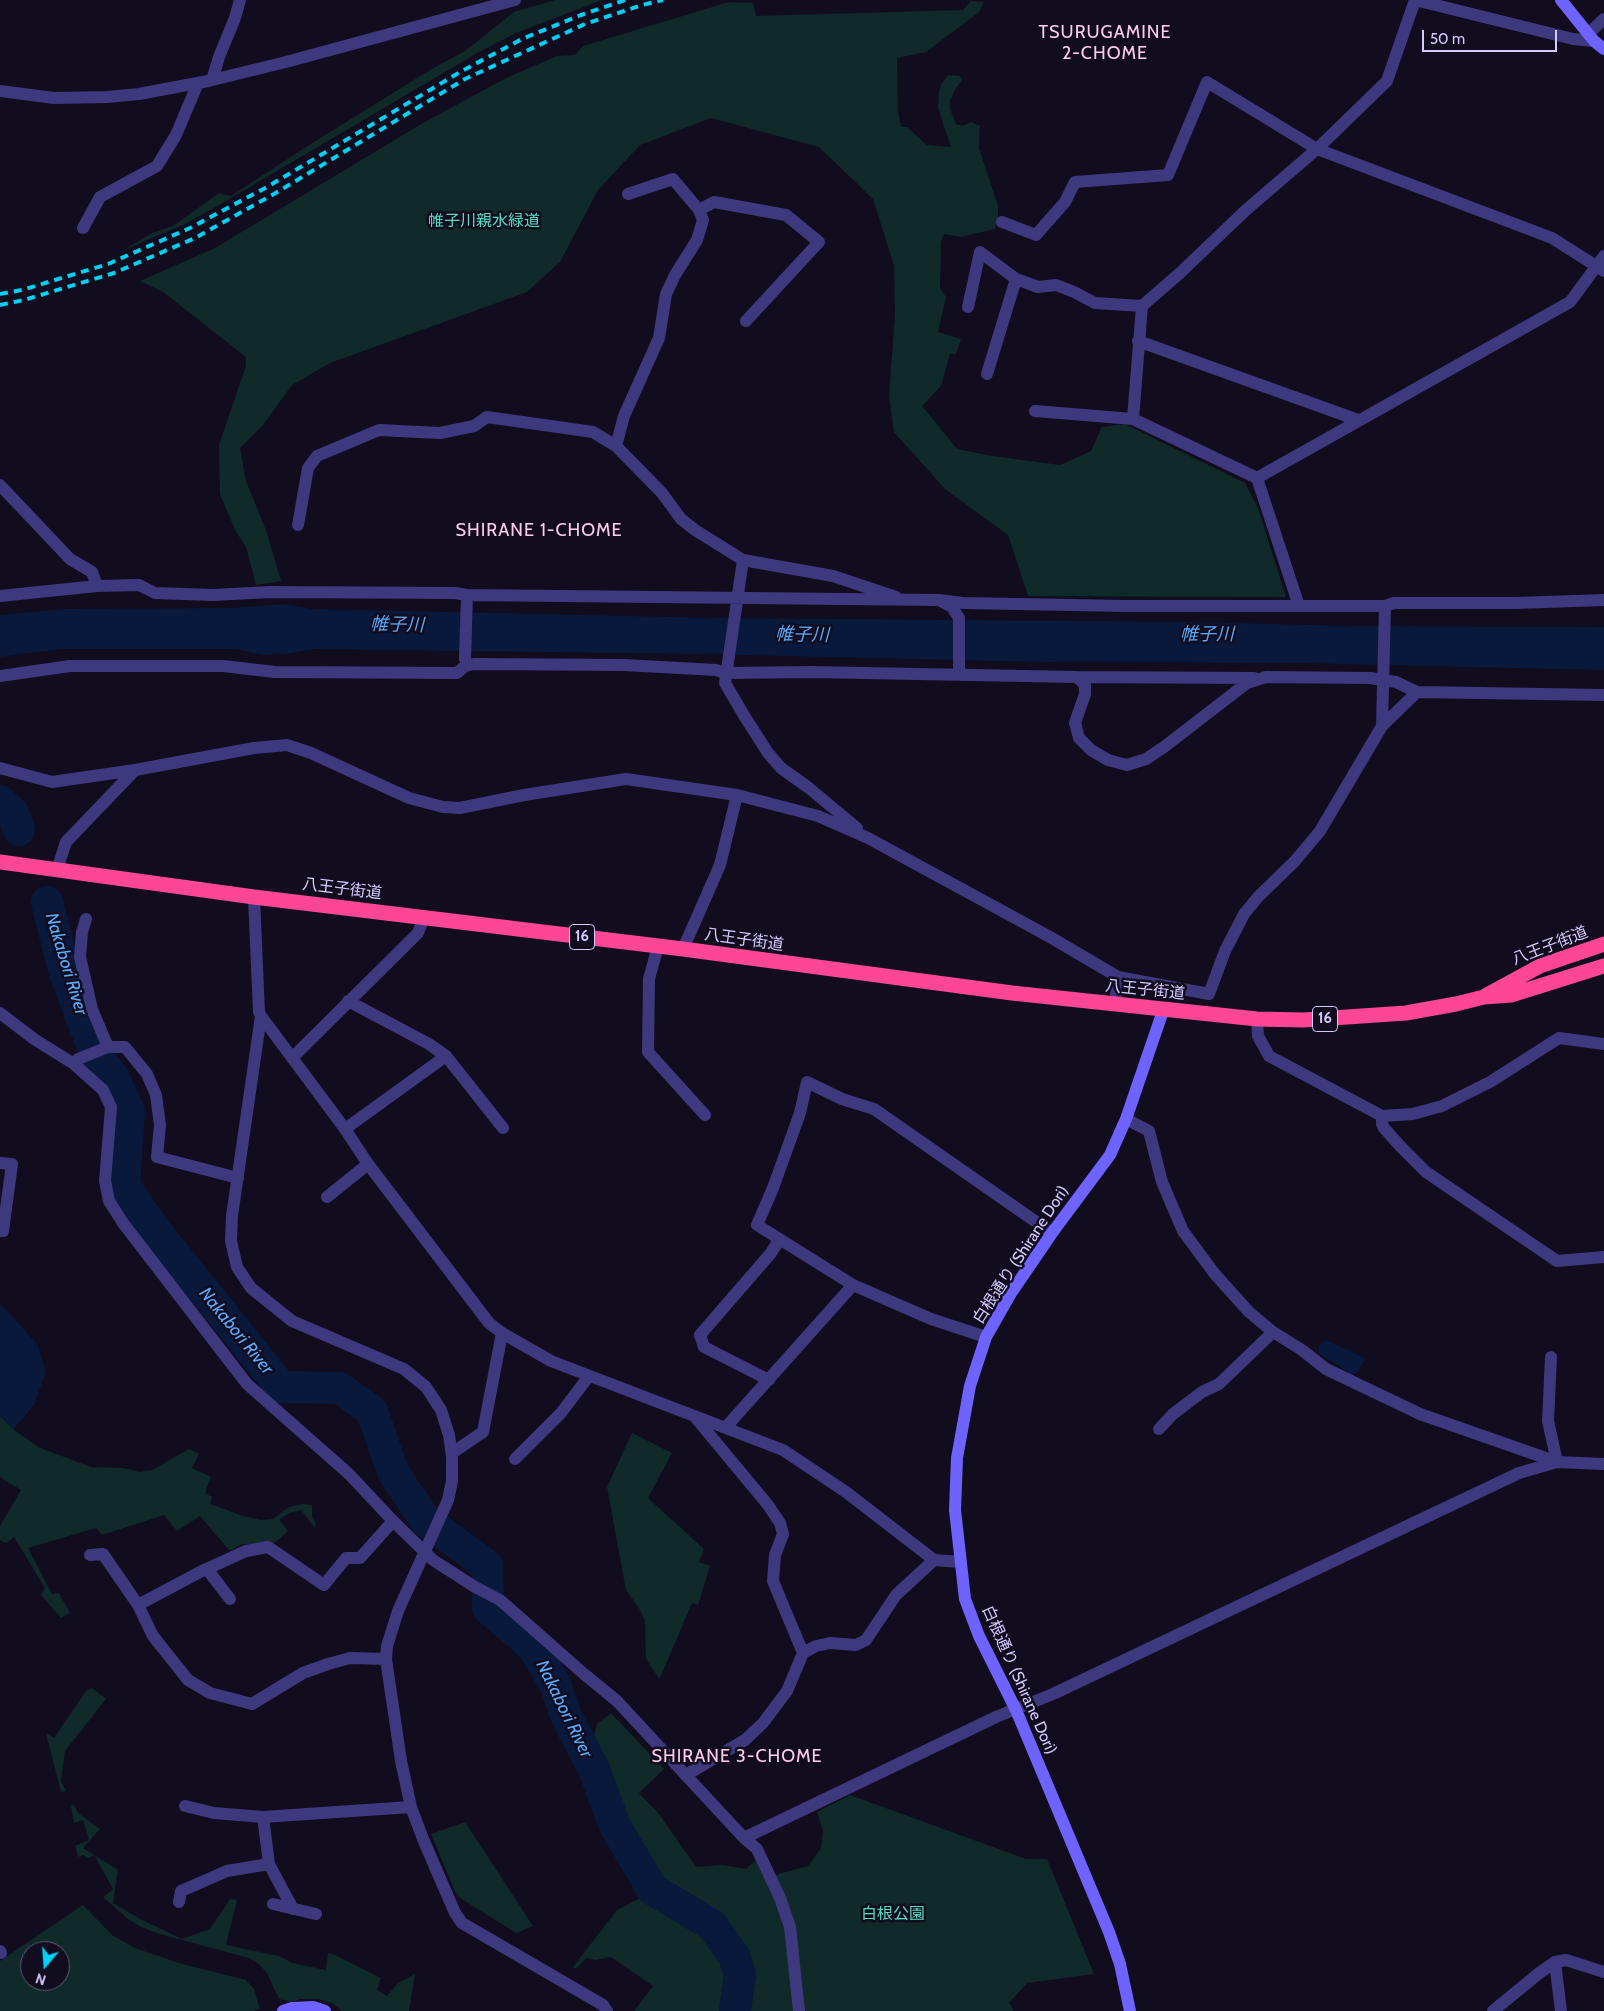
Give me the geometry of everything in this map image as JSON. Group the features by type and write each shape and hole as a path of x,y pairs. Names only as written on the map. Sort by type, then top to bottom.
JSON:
{"highway":[{"name":"八王子街道","path":"0,862 254,897 683,949 940,984 1258,1019 1303,1020 1389,1014 1456,1004 1484,997 1512,995 1604,966"},
{"name":"八王子街道","path":"1484,997 1540,966 1604,944"}],"street":[{"path":"212,80 240,0"},
{"path":"0,91 54,98 139,94 212,80 286,62 476,6 515,0"},
{"path":"1133,418 1142,306 1180,273 1246,210 1317,149 1387,81 1415,0 1573,39 1591,37 1604,19"},
{"path":"1561,0 1591,37 1604,49"},
{"path":"1002,222 1036,235 1065,202 1075,182 1168,175 1207,82 1317,149 1552,238 1602,264 1570,302 1531,326 1438,375 1257,478"},
{"path":"84,228 100,197 157,166 176,135 198,83"},
{"path":"616,446 624,416 659,338 666,294 697,240 704,220 699,210 673,179 628,194"},
{"path":"699,210 714,202 786,215 819,242 746,321"},
{"path":"968,308 980,252 1016,279 1038,287 1056,285 1095,303 1142,306"},
{"path":"987,374 1016,279"},
{"path":"1138,341 1358,420"},
{"path":"1035,411 1133,418 1257,478 1299,606"},
{"path":"298,525 308,468 317,456 379,430 440,433 474,426 487,417 592,432 616,446 662,494 681,519 694,530 743,560 833,576 876,589 903,600"},
{"path":"0,485 70,559 92,572 97,586"},
{"path":"743,560 725,683 768,753 781,768 809,788 868,838"},
{"path":"0,596 97,586 140,585 155,594 213,595 270,592 436,593 466,598 738,601 939,600 963,603 1116,606 1299,606 1385,610 1394,603 1516,603 1604,600"},
{"path":"465,658 466,598"},
{"path":"939,600 952,607 959,618 960,670"},
{"path":"1382,726 1385,610"},
{"path":"0,676 70,666 223,666 275,672 457,673 465,666 474,664 624,665 727,671 960,670 1077,677 1240,679 1266,677 1370,678 1384,676 1417,692 1604,695"},
{"path":"1077,677 1085,685 1086,694 1075,723 1079,738 1091,750 1108,760 1127,765 1146,759 1247,683 1266,677"},
{"path":"0,768 52,782 135,770 250,749 287,745 311,753 409,798 443,807 460,808 524,795 626,779 737,795 818,816 868,838 1050,937 1118,977 1209,994 1225,951 1244,914 1258,897 1295,861 1320,831 1382,726 1417,692"},
{"path":"57,870 66,842 135,770"},
{"path":"683,949 720,865 737,795"},
{"path":"254,897 259,1012 261,1016 346,1129 368,1164 489,1323 502,1333 551,1361 783,1450 807,1464 846,1492 934,1560 960,1562"},
{"path":"292,1058 418,933 424,917"},
{"path":"86,919 82,932 80,957 92,1009 108,1047"},
{"path":"658,946 649,979 648,1052 705,1115"},
{"path":"1115,1004 1118,977"},
{"path":"348,1001 429,1044 446,1056 503,1128"},
{"name":"白根通り (Shirane Dori)","path":"1130,2011 1120,1964 1109,1932 1016,1710 979,1636 965,1599 955,1510 957,1458 970,1386 986,1336 1011,1293 1052,1233 1110,1155 1126,1119 1164,1008"},
{"path":"0,1013 34,1039 75,1059 103,1090 110,1107 105,1181 109,1201 123,1223 246,1384 349,1474 393,1521 427,1548 433,1560 475,1587 500,1600 617,1701 744,1838 757,1849 780,1898 790,1927 799,2011"},
{"path":"261,1016 232,1216 231,1240 237,1267 251,1288 292,1321 404,1369 426,1387 441,1410 449,1435 452,1453 452,1481 448,1500 398,1611 387,1646 386,1659 411,1807 455,1913 462,1923 603,2005 608,2011"},
{"path":"1258,1019 1258,1036 1269,1056 1382,1116 1413,1114 1442,1106 1490,1082 1559,1038 1604,1044"},
{"path":"75,1059 108,1047 125,1047 147,1074 156,1095 160,1125 157,1157 238,1178"},
{"path":"346,1129 446,1056"},
{"path":"986,1336 931,1319 853,1285 757,1225 774,1188 800,1113 807,1082 842,1099 874,1109 1052,1233"},
{"path":"1382,1116 1384,1128 1426,1172 1557,1261 1604,1257"},
{"path":"1126,1119 1150,1131 1162,1182 1183,1231 1214,1272 1249,1312 1273,1332 1302,1350 1326,1369 1420,1414 1557,1462 1604,1464"},
{"path":"0,1163 12,1164 3,1231 0,1230"},
{"path":"327,1197 368,1164"},
{"path":"769,1380 704,1348 700,1334 771,1253 779,1240"},
{"path":"726,1427 853,1285"},
{"path":"1159,1429 1173,1414 1202,1392 1218,1384 1273,1332"},
{"path":"452,1453 482,1432 502,1333"},
{"path":"1551,1357 1548,1421 1557,1462"},
{"path":"515,1459 561,1413 589,1376"},
{"path":"695,1417 768,1505 780,1523 783,1534 775,1555 772,1581 803,1653"},
{"path":"744,1838 987,1721 1016,1710 1519,1472 1557,1462"},
{"path":"138,1605 246,1551 268,1547 324,1585 346,1558 360,1558 393,1521"},
{"path":"90,1556 104,1554 138,1605 153,1636 188,1680 210,1693 252,1704 303,1673 328,1664 350,1658 386,1659"},
{"path":"686,1775 744,1740 763,1723 787,1691 803,1653 816,1646 830,1643 856,1645 866,1640 896,1595 934,1560"},
{"path":"208,1569 230,1599"},
{"path":"185,1806 214,1813 263,1818 411,1807"},
{"path":"263,1818 269,1864 293,1909"},
{"path":"179,1902 181,1891 227,1871 269,1864"},
{"path":"273,1904 316,1914"},
{"path":"1493,2011 1555,1962 1566,1960 1604,1972"},
{"path":"1555,1962 1561,2011"},
{"path":"283,2011 292,2008 313,2007 325,2011"}],"green space":[{"path":"555,0 602,0 516,33 479,52 185,224 124,250 152,233 173,226 219,193 231,196 430,70 465,51 514,12"},
{"name":"帷子川親水緑道","path":"971,1 984,2 979,12 926,52 897,58 898,111 901,127 907,127 927,145 951,147 938,108 939,92 942,83 948,75 960,76 962,80 950,101 950,109 956,124 962,126 971,122 980,126 979,148 998,206 998,223 994,229 961,237 944,234 941,242 940,288 946,297 938,332 961,339 956,354 950,354 941,386 922,406 957,449 992,456 1060,465 1091,451 1102,427 1125,424 1245,483 1258,508 1286,597 1028,596 1008,535 945,489 894,432 889,396 895,314 894,266 873,199 819,147 711,118 640,145 598,190 560,262 527,292 330,363 292,385 263,425 240,448 246,481 266,530 281,581 256,585 246,547 235,530 220,494 219,445 246,366 246,357 163,292 140,281 215,248 423,123 506,78 557,56 575,55 583,46 729,2 753,3 756,16 963,10"},
{"path":"0,1416 13,1429 38,1447 91,1467 123,1468 140,1472 152,1470 189,1449 199,1454 192,1468 211,1477 205,1493 212,1497 210,1504 243,1516 261,1520 273,1519 289,1507 302,1504 312,1505 312,1515 316,1525 314,1527 301,1510 289,1513 279,1520 288,1531 276,1542 258,1549 251,1544 242,1544 230,1551 200,1516 177,1531 164,1515 102,1535 96,1528 28,1548 52,1594 59,1593 70,1613 61,1618 41,1595 45,1588 14,1537 6,1543 0,1540 0,1526 21,1490 0,1477"},
{"path":"632,1433 672,1453 648,1498 704,1549 699,1562 710,1566 698,1605 692,1603 660,1678 646,1659 645,1621 639,1608 626,1590 607,1487"},
{"path":"92,1688 106,1699 65,1751 61,1781 66,1791 61,1792 46,1733 54,1738 86,1691"},
{"name":"白根公園","path":"611,1713 664,1769 639,1793 659,1814 696,1867 723,1865 746,1869 761,1856 775,1875 808,1866 821,1848 823,1830 817,1812 850,1795 1026,1859 1047,1859 1094,1974 1027,1983 1009,2003 1014,2011 634,2011 653,1986 611,1957 595,1960 586,1958 576,1969 573,1967 617,1910 663,1886 618,1807 593,1739 597,1724"},
{"path":"74,1805 78,1813 100,1829 83,1848 118,1870 113,1903 140,1919 182,1939 210,1929 230,1899 237,1900 226,1945 279,1956 292,1963 326,1970 328,1953 335,1955 381,1978 377,1990 387,1996 398,1983 415,1974 409,2011 342,2011 334,2004 318,1999 300,1999 291,2002 279,1999 267,1973 259,1964 249,1958 160,1934 141,1927 128,1919 103,1897 113,1889 94,1855 88,1858 83,1855 78,1857 75,1846 89,1840 83,1820 74,1823 71,1806"},
{"path":"465,1822 533,1926 516,1933 457,1896 431,1834"},
{"path":"83,1905 112,1935 135,1948 182,1964 246,1980 254,1989 260,2009 253,2011 0,2011 0,1961 20,1948 20,1991 70,1991 70,1941 30,1941"}],"water":[{"name":"帷子川","path":"284,604 311,609 717,618 1192,622 1350,626 1604,627 1604,670 1300,663 1047,662 700,654 315,649 285,654 263,655 235,649 63,649 0,657 0,615 64,609 232,608"},
{"path":"0,1303 37,1344 46,1371 34,1405 13,1429 0,1416"},
{"path":"1326,1340 1365,1358 1358,1372 1352,1375 1319,1353 1318,1347"}],"waterway":[{"name":"Nakabori River","path":"0,801 13,813 19,830"},
{"name":"Nakabori River","path":"47,902 63,966 82,1019 99,1060 113,1076 129,1112 124,1185 152,1226 281,1387 340,1388 372,1411 393,1472 426,1521 487,1565 488,1608 533,1647 555,1684 567,1718 595,1771 614,1824 652,1889 712,1925 734,1956 740,1974 735,2011"}],"railway":[{"path":"0,294 22,290 108,264 190,228 267,187 460,72 522,39 581,15 625,0"},
{"path":"0,305 24,300 114,273 195,238 274,194 465,79 585,24 663,0"}],"district":[{"name":"TSURUGAMINE 2-CHOME","path":"1105,43"},
{"name":"SHIRANE 1-CHOME","path":"539,531"},
{"name":"SHIRANE 3-CHOME","path":"737,1757"}]}
